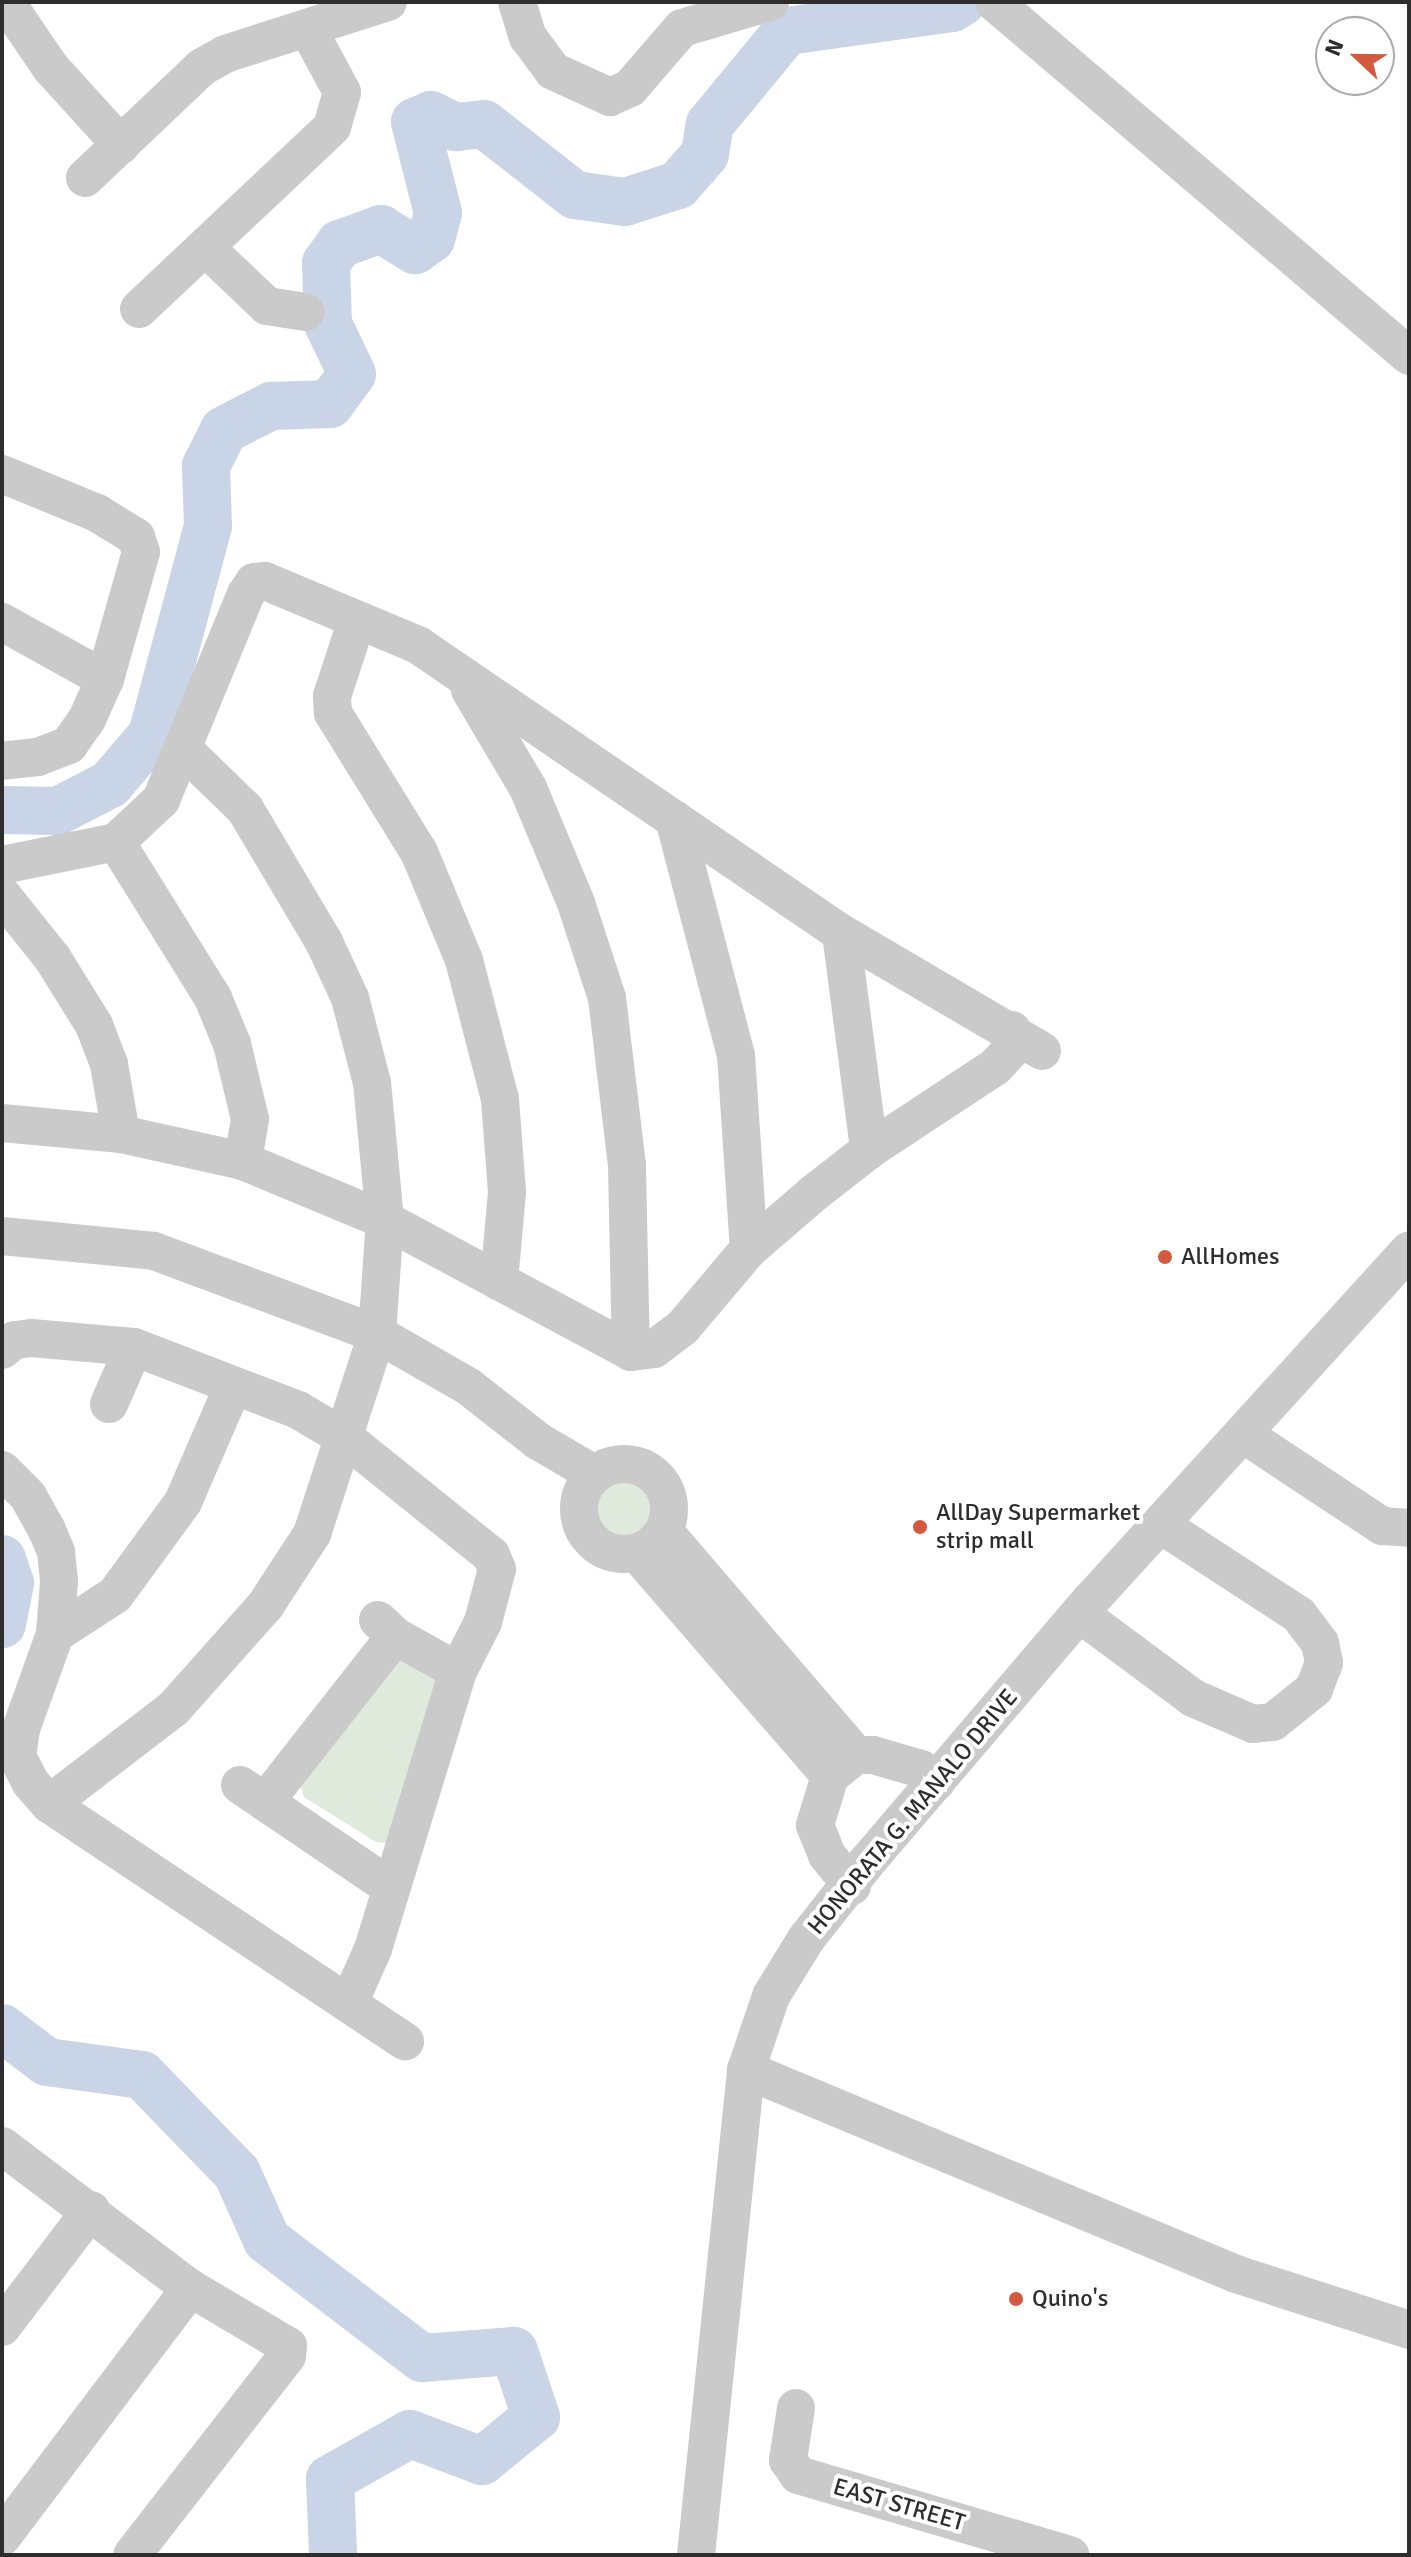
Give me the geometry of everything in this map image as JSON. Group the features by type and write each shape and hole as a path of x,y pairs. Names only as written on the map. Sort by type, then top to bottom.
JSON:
{"street":[{"path":"6,2 51,68 121,145"},
{"path":"85,178 202,67 225,54 309,31 388,2"},
{"path":"517,2 528,37 553,71 610,97 630,88 682,28 770,2"},
{"path":"994,2 1409,356"},
{"path":"139,309 207,249 332,127 341,109 342,92 309,31"},
{"path":"207,249 267,306 306,312"},
{"path":"2,474 97,513 136,537 140,568 105,679 69,745 38,757 2,761"},
{"path":"2,865 116,842 161,800 254,582 265,581 418,645 465,681 841,933 1027,1041 1011,1050 995,1067 869,1150 749,1249 683,1327 654,1349 631,1352 385,1220 243,1161 121,1134 2,1123"},
{"path":"357,620 332,696 333,713 419,852 464,960 500,1099 507,1192 499,1282"},
{"path":"2,622 105,679"},
{"path":"465,681 528,788 576,903 607,998 627,1166 631,1352"},
{"path":"49,1804 174,1708 265,1606 312,1534 377,1334 385,1220 372,1083 350,998 324,942 245,809 183,749"},
{"path":"674,819 736,1055 749,1249"},
{"path":"116,842 222,1021 250,1119 243,1161"},
{"path":"2,895 53,959 94,1025 109,1064 121,1134"},
{"path":"841,933 869,1150"},
{"path":"2,1236 154,1251 377,1334 469,1387 538,1441 594,1474"},
{"name":"HONORATA G. MANALO DRIVE","path":"696,2555 746,2070 771,1996 806,1939 936,1782 1080,1614 1409,1250"},
{"path":"2,1350 15,1340 31,1338 134,1347 232,1389 298,1410 344,1437 491,1555 497,1569 483,1622 458,1671 389,1886 373,1949 349,2003"},
{"path":"109,1404 134,1347"},
{"path":"55,1634 115,1595 183,1502 232,1389"},
{"path":"1243,1434 1382,1526 1408,1531"},
{"path":"623,1464 653,1474 669,1500 650,1542 610,1552 588,1537 578,1511 580,1497 594,1474 623,1464"},
{"path":"2,1470 28,1496 56,1552 55,1634 28,1700 17,1756 49,1804 405,2041"},
{"path":"1080,1614 1193,1698 1253,1724 1273,1722 1314,1689 1324,1663 1320,1643 1299,1615 1161,1525"},
{"path":"650,1542 843,1766"},
{"path":"389,1886 252,1794 386,1627 458,1671"},
{"path":"843,1766 895,1759 936,1782"},
{"path":"843,1766 815,1825 827,1855 852,1886"},
{"path":"746,2070 1236,2274 1409,2330"},
{"path":"2,2146 91,2210 190,2288 282,2338 287,2356 132,2555"},
{"path":"2,2327 91,2210"},
{"path":"2,2537 190,2288"},
{"name":"EAST STREET","path":"796,2408 788,2460 798,2475 992,2544 1070,2555"}],"shaded area":[{"path":"625,1482 645,1490 653,1510 645,1530 625,1538 605,1530 597,1510 605,1490"},
{"path":"402,1650 444,1672 386,1843 376,1842 304,1797 301,1787"}],"waterway":[{"path":"2,810 58,811 110,784 152,735 208,526 206,466 224,430 271,406 330,404 352,374 328,324 326,263 340,244 381,229 415,250 431,239 438,213 415,122 431,115 456,127 484,124 575,195 625,202 678,185 705,154 710,124 787,31 952,8 962,2"},
{"path":"2,1559 10,1583 2,1624"},
{"path":"2,2028 47,2062 142,2075 237,2173 267,2240 422,2358 514,2351 536,2417 482,2461 410,2434 330,2479 333,2555"}],"place":[{"name":"AllHomes","path":"1165,1257"},
{"name":"AllDay Supermarket strip mall","path":"920,1527"},
{"name":"Quino's","path":"1016,2299"}]}
